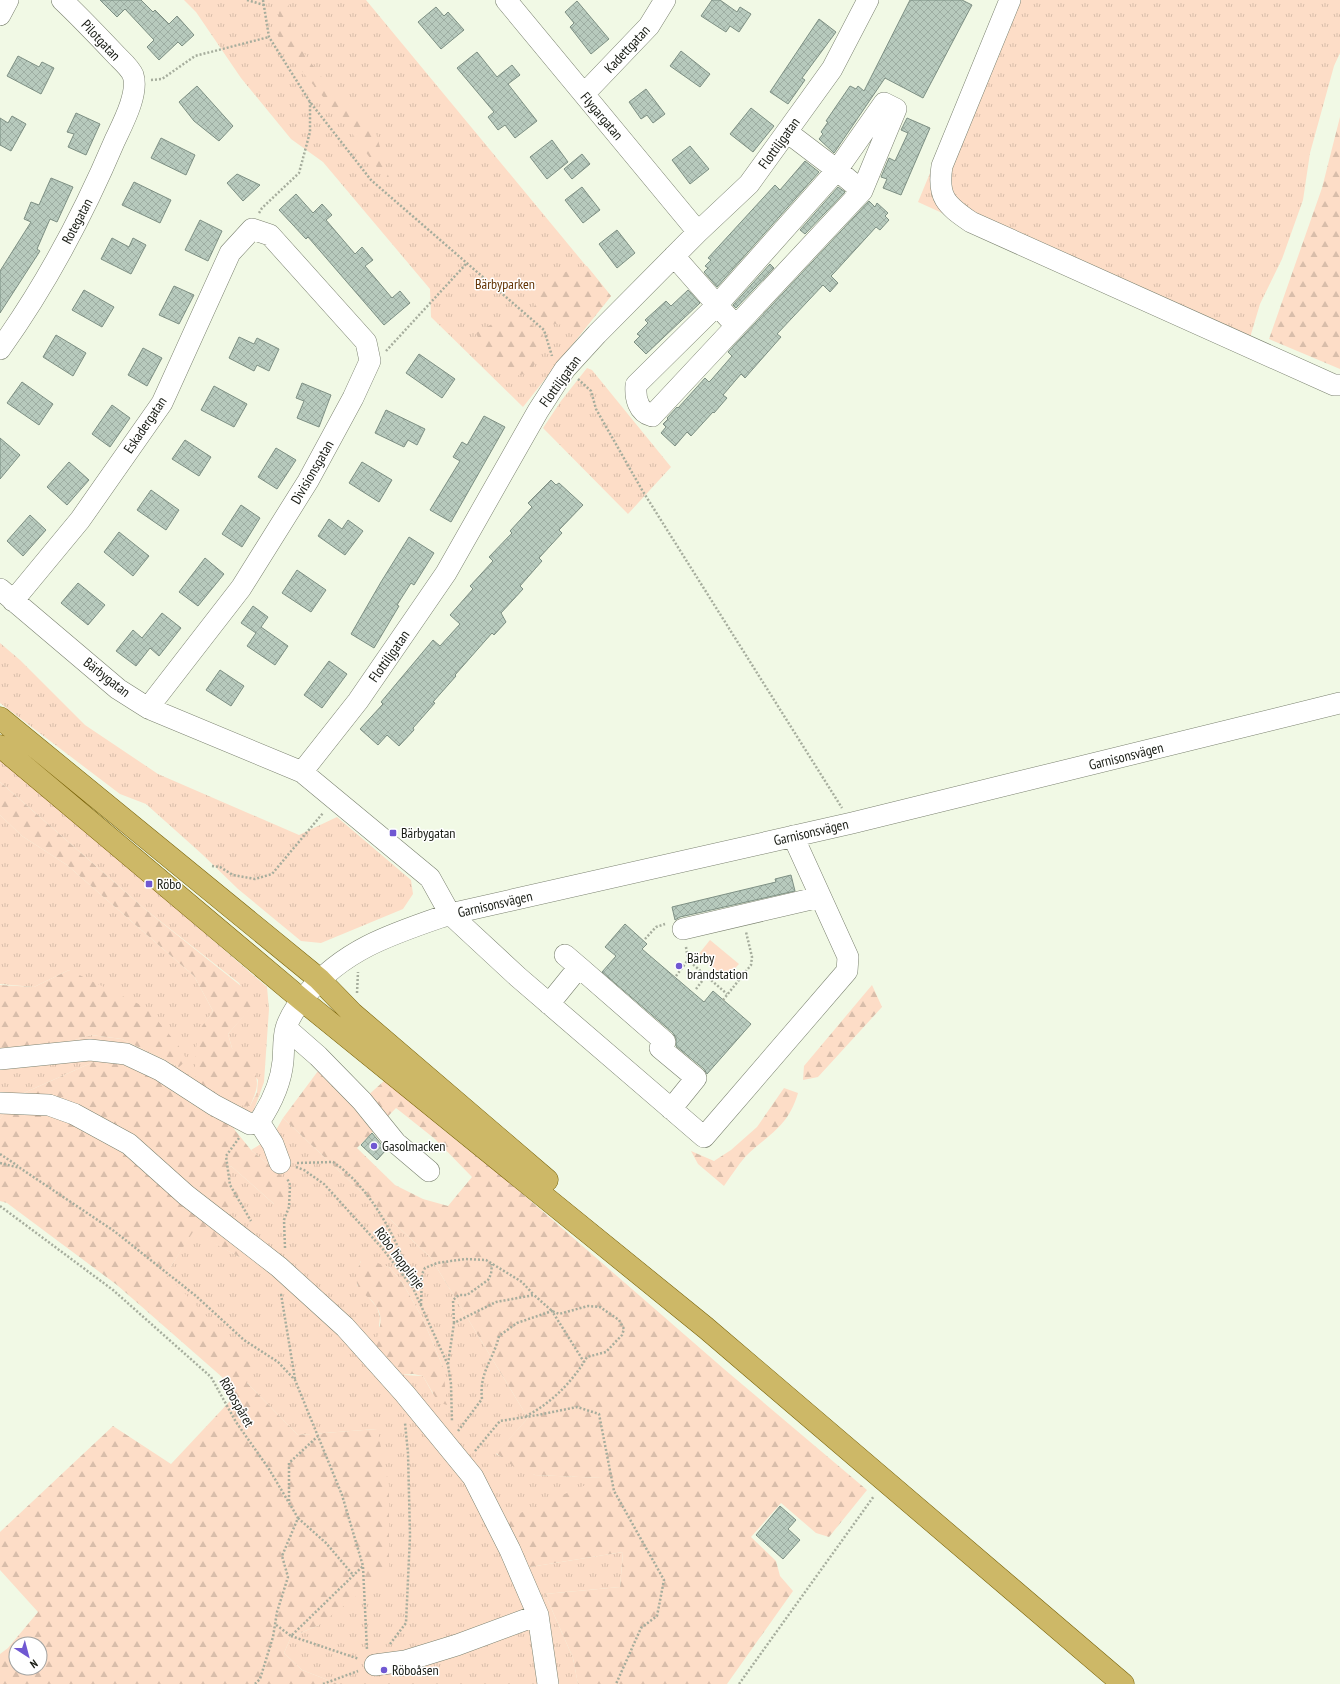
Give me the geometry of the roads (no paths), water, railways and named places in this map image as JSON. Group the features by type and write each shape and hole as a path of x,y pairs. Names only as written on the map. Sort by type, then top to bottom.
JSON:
{"main road":[{"path":"0,718 319,979 352,1013 566,1196 706,1328"},
{"path":"0,746 302,1000 706,1328 1123,1684"}],"street":[{"path":"0,15 8,0"},
{"name":"Pilotgatan","path":"62,0 91,28 132,73 135,83"},
{"name":"Flygargatan","path":"506,0 698,232"},
{"name":"Kadettgatan","path":"584,94 649,26 665,0"},
{"name":"Flottiljgatan","path":"302,772 358,701 446,573 538,411 565,369 674,256 748,184 832,69 868,0"},
{"path":"1010,0 942,166 940,182 944,199 953,210 970,222 1334,385 1340,385"},
{"name":"Rotegatan","path":"0,349 18,324 68,240 95,186 130,104 135,83"},
{"path":"884,102 896,109 862,191 652,416 645,414 635,399 636,385 717,306 837,170 884,102"},
{"path":"786,132 837,170 862,191"},
{"name":"Eskadergatan","path":"7,595 80,520 162,404 230,253 261,232 366,342 370,361"},
{"path":"674,256 736,326"},
{"name":"Divisionsgatan","path":"148,708 242,588 308,481 353,398 370,361"},
{"name":"Bärbygatan","path":"7,595 118,689 148,708 302,772 430,878 450,914 549,1004 704,1137 847,971 848,957 820,897"},
{"name":"Garnisonsvägen","path":"254,1123 271,1105 283,1063 286,1028 292,1013 319,979 334,966 359,949 394,933 450,914 852,823 1340,703"},
{"path":"683,929 820,897 793,836"},
{"path":"549,1004 572,961 665,1042 660,1048 696,1078 671,1109"},
{"path":"286,1028 318,1056 351,1090 396,1143 430,1171"},
{"path":"3,1060 90,1050 126,1054 160,1070 214,1105 254,1123 273,1144 280,1163"},
{"path":"0,1103 49,1105 74,1114 129,1144 186,1194 279,1267 345,1327 456,1452 473,1477 510,1550 538,1615 548,1684"},
{"path":"375,1664 405,1661 457,1645 538,1615"}],"place":[{"name":"Bärbygatan","path":"393,833"},
{"name":"Röbo","path":"149,884"},
{"name":"Bärby brandstation","path":"679,966"},
{"name":"Gasolmacken","path":"374,1146"},
{"name":"Röboåsen","path":"384,1670"}],"park label":[{"name":"Bärbyparken","path":"505,284"}]}
